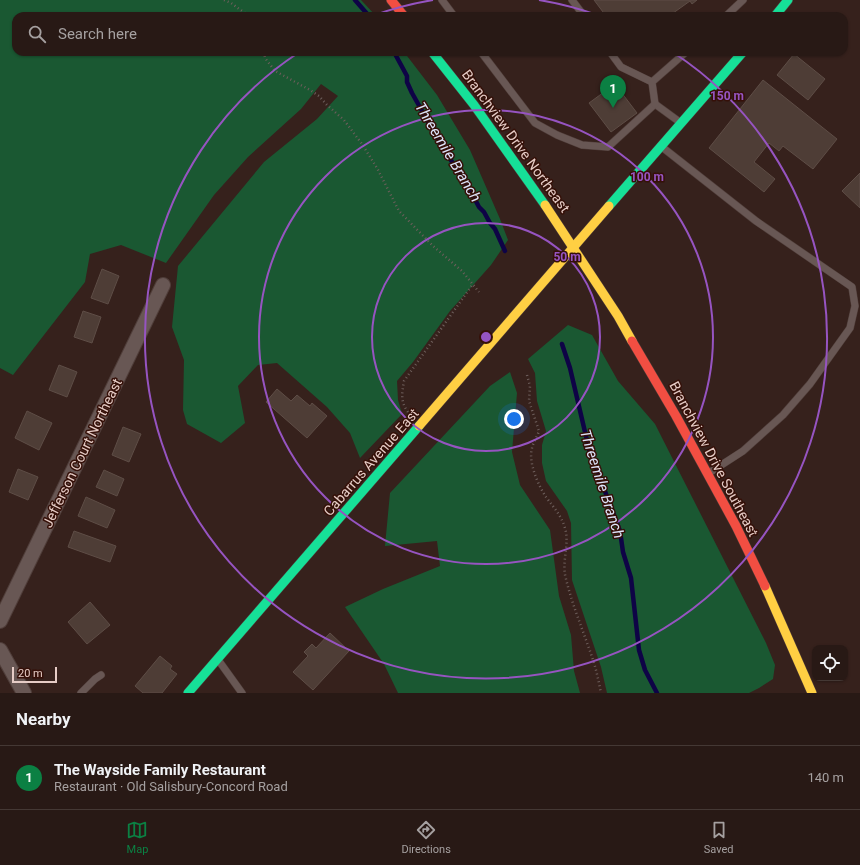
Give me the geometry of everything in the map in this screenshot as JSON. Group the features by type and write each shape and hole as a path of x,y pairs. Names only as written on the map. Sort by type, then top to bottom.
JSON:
{"main road":[{"path":"391,0 399,6 402,12"},
{"path":"776,11 788,0"},
{"name":"Branchview Drive Northeast","path":"435,56 474,105 552,214 574,248"},
{"name":"Cabarrus Avenue East","path":"188,693 740,56"},
{"name":"Branchview Drive Southeast","path":"574,248 618,316 676,416 736,526 762,579 812,693"}],"street":[{"name":"Jefferson Court Northeast","path":"0,621 164,285"},
{"path":"0,650 24,693"}],"lane":[{"path":"442,0 451,12"},
{"path":"572,0 581,12"},
{"path":"730,12 744,0"},
{"path":"485,56 535,123 557,135 582,145 608,147 655,104"},
{"path":"613,56 621,67 652,82"},
{"path":"652,82 681,56"},
{"path":"652,82 655,104 682,124"},
{"path":"662,147 756,221 852,287 855,306 850,328 810,384 783,414 743,451 708,474"},
{"path":"218,659 242,693"},
{"path":"81,693 95,679 101,676"}],"path":[{"path":"224,0 243,12"},
{"path":"265,56 275,71 319,96 344,120 362,144 377,168 399,211 433,246 462,271 479,292"},
{"path":"411,414 404,406 402,396 404,381 474,284"},
{"path":"527,375 530,386 529,401 539,431 532,449 531,462 545,496 560,515 566,530 564,564 565,578 594,662 601,693"}],"green space":[{"path":"0,0 361,0 372,12 12,12 12,56 407,56 437,95 470,150 508,240 491,265 450,311 413,362 397,381 398,400 402,414 360,458 350,433 327,407 277,363 258,365 238,386 245,423 221,443 187,424 183,410 184,360 172,327 178,266 264,162 317,119 338,96 321,84 301,109 248,157 214,195 166,263 121,245 90,254 85,282 13,375 0,368"},
{"path":"568,325 592,335 618,381 655,424 766,643 775,665 773,679 759,688 749,693 607,693 601,667 572,580 571,523 567,511 546,481 542,463 542,445 546,431 537,401 535,373 528,359"},
{"path":"510,372 517,393 512,452 520,485 550,530 559,596 571,635 574,671 580,693 398,693 384,664 345,607 383,589 440,566 437,541 385,546 390,493 490,386"}],"building":[{"path":"594,0 697,0 692,4 690,1 675,12 603,12"},
{"path":"792,56 796,56 825,79 808,100 777,75"},
{"path":"763,80 837,139 813,169 783,146 779,151 769,143 754,162 775,179 764,192 709,148"},
{"path":"615,84 637,113 611,132 589,103"},
{"path":"860,173 860,208 842,191"},
{"path":"102,269 119,276 108,304 91,298"},
{"path":"83,311 101,317 92,343 74,337"},
{"path":"59,365 77,372 67,397 49,390"},
{"path":"277,389 291,401 297,395 310,406 312,403 327,416 307,438 266,402"},
{"path":"27,411 52,423 39,450 15,438"},
{"path":"123,427 141,434 129,462 112,455"},
{"path":"18,469 38,477 28,500 9,492"},
{"path":"104,470 124,479 117,496 96,487"},
{"path":"86,497 115,510 107,528 78,516"},
{"path":"74,531 116,546 110,562 68,547"},
{"path":"90,602 110,625 87,644 68,622"},
{"path":"330,633 349,651 313,690 293,672 308,656 304,652 312,644 316,648"},
{"path":"160,656 172,666 170,669 177,674 162,693 143,693 135,686"}],"waterway":[{"name":"Threemile Branch","path":"355,0 366,12"},
{"name":"Threemile Branch","path":"396,56 407,76 407,82 412,93 479,207 495,229 505,251"},
{"name":"Threemile Branch","path":"562,344 570,368 589,449 620,531 623,552 631,578 639,650 645,670 657,693"}],"traffic: fast":[{"path":"778,12 788,0"},
{"path":"435,56 474,105 545,205"},
{"path":"609,206 740,56"},
{"path":"188,693 419,426"}],"traffic: slow":[{"path":"545,205 618,316 632,341"},
{"path":"419,426 609,206"},
{"path":"765,586 812,693"}],"traffic: jam":[{"path":"391,0 401,12"},
{"path":"632,341 676,416 736,526 765,586"}],"place":[{"name":"The Wayside Family Restaurant","path":"613,108"}]}
